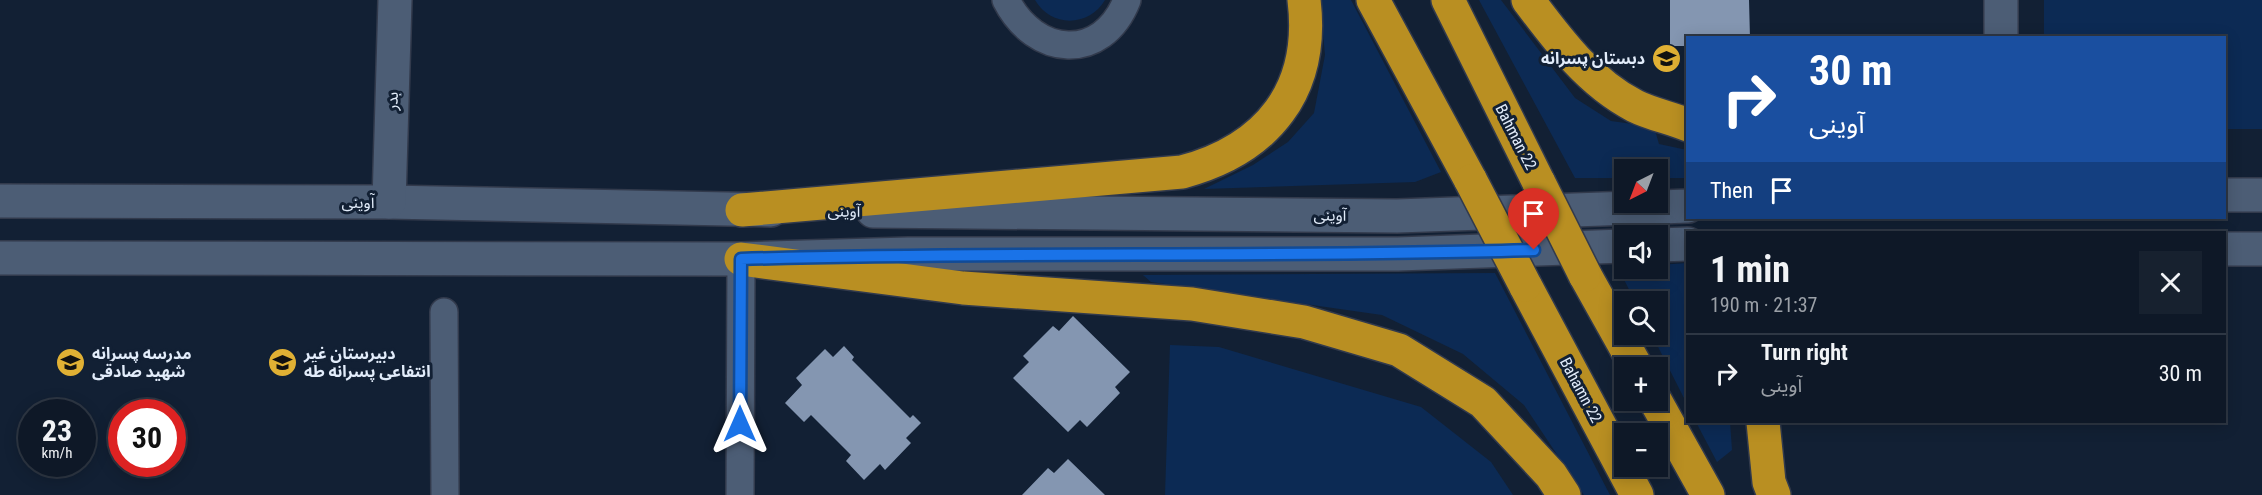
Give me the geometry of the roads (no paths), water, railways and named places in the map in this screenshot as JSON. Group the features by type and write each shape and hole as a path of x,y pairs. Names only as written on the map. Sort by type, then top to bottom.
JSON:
{"highway":[{"path":"742,210 1182,172 1210,165 1249,144 1280,111 1300,72 1308,28 1304,0"},
{"name":"Bahamn 22","path":"1373,0 1637,495"},
{"name":"Bahman 22","path":"1448,0 1586,275 1631,357"},
{"path":"1528,0 1553,34 1590,75 1635,106 1686,124"},
{"path":"741,259 963,288 1192,304 1304,322 1399,350 1484,402 1551,475 1564,495"},
{"path":"1661,411 1708,495"},
{"path":"1763,423 1769,482 1774,495"}],"main road":[{"name":"بدر","path":"389,202 394,0"},
{"path":"2001,0 2001,36"},
{"path":"2226,195 2262,195"},
{"name":"آوینی","path":"0,201 389,202 742,210 1397,216 1686,206"},
{"path":"1668,245 1686,244"},
{"path":"0,258 741,259 908,254 1398,254 1614,246"},
{"path":"2226,249 2262,249"}],"street":[{"path":"1006,0 1015,18 1029,33 1048,42 1069,45 1089,41 1107,30 1121,15 1126,0"},
{"path":"740,495 741,259"},
{"path":"444,312 445,495"}],"place":[{"name":"دبستان پسرانه","path":"1666,58"},
{"name":"مدرسه پسرانه شهید صادقی","path":"71,362"},
{"name":"دبیرستان غیر انتفاعی پسرانه طه","path":"283,362"}]}
